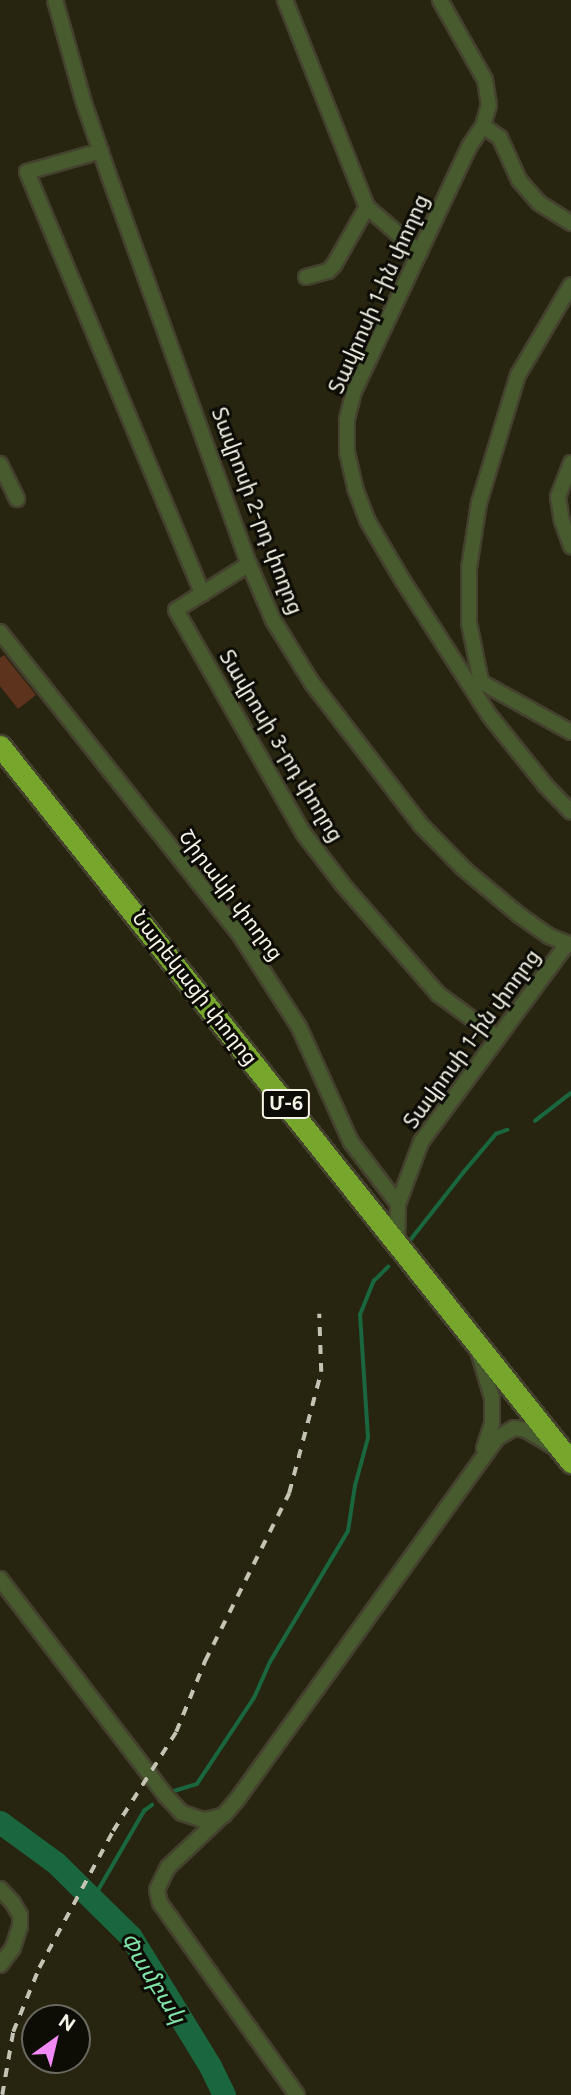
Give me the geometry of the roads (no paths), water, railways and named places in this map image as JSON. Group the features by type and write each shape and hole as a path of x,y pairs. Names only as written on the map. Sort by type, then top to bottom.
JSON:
{"highway":[{"name":"Նարեկացի փողոց","path":"0,746 566,1456"}],"street":[{"name":"Տավրոսի 2-րդ փողոց","path":"55,0 101,151 250,564 273,620 312,682 420,824 482,885 549,936 568,945"},
{"path":"285,0 367,207 420,253"},
{"name":"Տավրոսի 1-ին փողոց","path":"440,0 485,80 489,105 483,126 469,147 354,391 347,420 347,452 355,488 367,520 537,775 571,812"},
{"path":"483,126 500,138 519,180 539,204 571,223"},
{"path":"101,151 27,172 203,594"},
{"path":"306,277 328,271 334,265 367,207"},
{"path":"571,285 517,375 479,503 469,568 469,609 476,684 571,732"},
{"path":"571,463 558,497 562,521 571,546"},
{"path":"0,464 17,499"},
{"name":"Տավրոսի 3-րդ փողոց","path":"250,564 176,610 304,834 343,885 438,994 497,1037"},
{"name":"Շիրակի փողոց","path":"0,632 238,932 299,1027 351,1142 398,1204"},
{"name":"Տավրոսի 1-ին փողոց","path":"398,1204 421,1142 568,945"},
{"path":"397,1245 398,1204"},
{"path":"475,1343 492,1398 492,1424 480,1460"},
{"path":"297,2095 160,1903 157,1890 168,1867 224,1815 498,1438 514,1428 526,1430 566,1456"},
{"path":"0,1579 182,1813 203,1820 224,1815"},
{"path":"0,1889 20,1915 20,1926 13,1948 0,1965"}],"waterway":[{"path":"535,1121 571,1093"},
{"path":"408,1243 496,1134 507,1130"},
{"path":"174,1791 197,1784 254,1698 270,1662 348,1531 355,1486 368,1438 360,1315 374,1281 388,1267"},
{"path":"93,1899 144,1811 152,1805"},
{"name":"Փամբակ","path":"0,1822 56,1863 131,1937 210,2066 224,2095"}],"railway":[{"path":"2,2095 13,2032 39,1968 113,1831 176,1732 205,1661 289,1493 321,1372 319,1314"}]}
